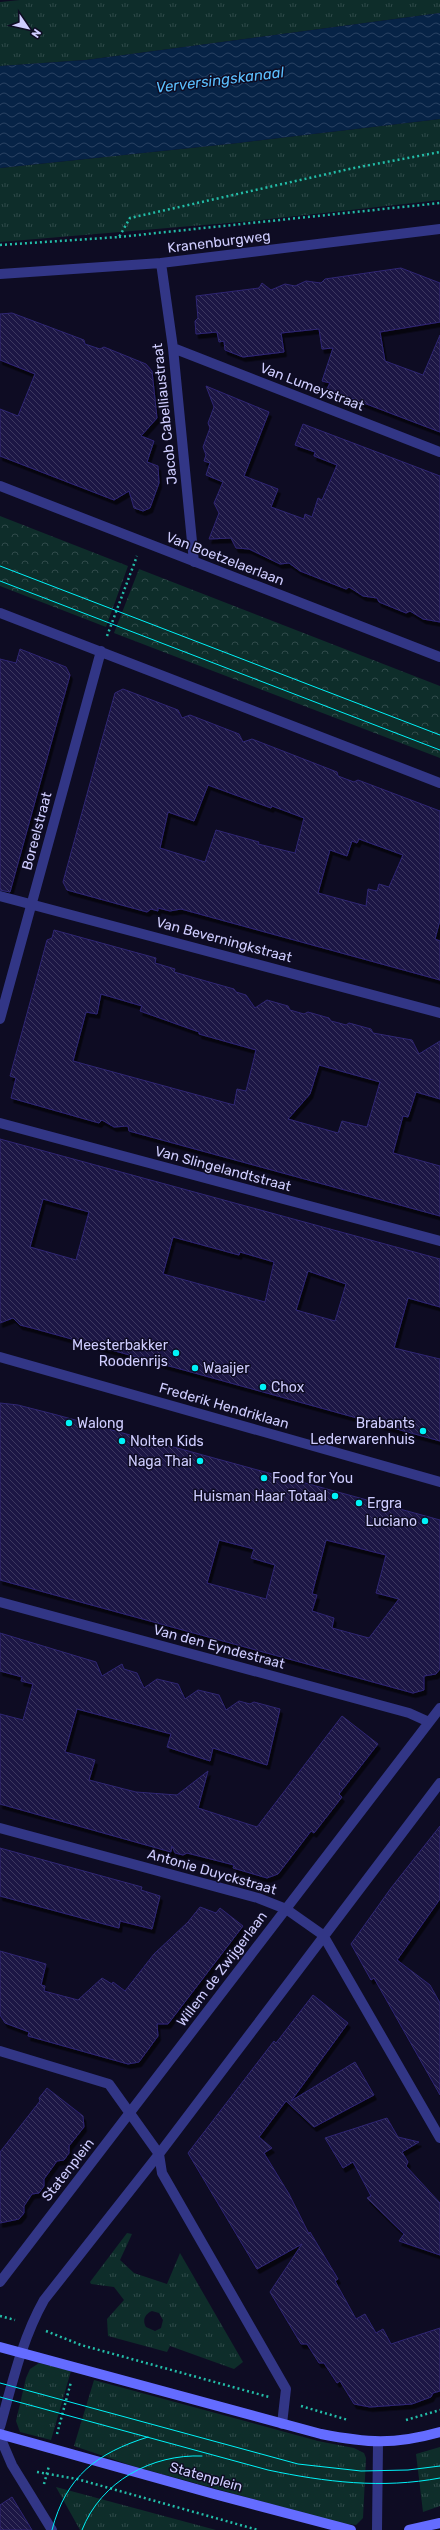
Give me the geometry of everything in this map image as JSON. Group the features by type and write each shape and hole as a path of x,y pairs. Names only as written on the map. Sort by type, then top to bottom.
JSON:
{"street":[{"name":"Kranenburgweg","path":"0,274 160,263 440,229"},
{"name":"Jacob Cabelliaustraat","path":"160,263 173,348 194,562"},
{"name":"Van Lumeystraat","path":"173,348 440,452"},
{"name":"Van Boetzelaerlaan","path":"0,486 142,543 440,657"},
{"path":"0,613 440,783"},
{"name":"Boreelstraat","path":"0,1019 101,651"},
{"name":"Van Beverningkstraat","path":"0,896 31,905 101,921 440,1013"},
{"name":"Van Slingelandtstraat","path":"0,1123 440,1241"},
{"name":"Frederik Hendriklaan","path":"0,1357 440,1482"},
{"name":"Van den Eyndestraat","path":"0,1602 408,1713 429,1722"},
{"name":"Willem de Zwijgerlaan","path":"129,2114 440,1708"},
{"path":"0,2427 22,2353 32,2325 44,2300 159,2154 323,1935 440,1783"},
{"name":"Antonie Duyckstraat","path":"0,1828 258,1898 286,1909 323,1935 440,2138"},
{"path":"0,2051 109,2084 159,2154 162,2173 286,2389 282,2424"},
{"name":"Statenplein","path":"0,2282 129,2114"},
{"path":"0,2347 282,2424 360,2442 378,2443 411,2440 440,2432"},
{"name":"Statenplein","path":"0,2434 351,2530"},
{"path":"0,2437 12,2466 52,2530"},
{"path":"377,2530 378,2443"},
{"path":"409,2530 440,2523"}],"path":[{"path":"119,237 130,218 354,168 440,152"},
{"path":"0,245 119,237 440,203"},
{"path":"101,651 142,543"},
{"path":"0,2316 32,2325 81,2345 356,2422"},
{"path":"47,2475 81,2345"},
{"path":"402,2421 440,2410"},
{"path":"12,2466 47,2475 77,2479 258,2530"}],"green space":[{"path":"20,0 440,0 440,13 86,60 0,66 0,2"},
{"path":"440,119 440,200 252,221 0,242 0,168 238,143"},
{"path":"0,516 128,566 106,627 0,586"},
{"path":"139,569 440,686 440,758 114,633"},
{"path":"127,2233 132,2234 120,2260 134,2273 167,2284 180,2253 243,2362 234,2369 170,2346 167,2352 108,2336 107,2319 124,2300 114,2287 91,2284 90,2282","holes":["152,2311 159,2313 163,2320 161,2328 155,2331 146,2327 144,2320 148,2314"]},
{"path":"39,2363 71,2371 51,2440 20,2432 16,2421 26,2378 30,2369"},
{"path":"94,2380 318,2441 354,2448 364,2453 366,2458 363,2518 356,2525 340,2523 133,2466 74,2446"},
{"path":"440,2447 440,2506 423,2512 416,2454"},
{"path":"56,2487 216,2530 80,2530"}],"water":[{"name":"Verversingskanaal","path":"440,13 440,119 238,143 0,168 0,66 86,60"}],"building":[{"path":"401,268 440,283 440,322 380,332 385,361 423,375 440,335 440,432 327,389 330,383 322,381 333,348 322,349 319,329 281,333 284,352 243,357 225,350 224,341 219,342 217,332 196,334 195,321 198,318 196,296 259,288 262,283 271,290 285,284 295,286 306,281 321,283 325,279"},
{"path":"12,313 84,340 85,344 100,349 104,347 146,364 152,371 157,418 141,436 154,441 147,462 158,466 159,483 150,508 143,511 134,508 129,491 114,500 0,456 0,409 18,416 35,374 0,360 0,314"},
{"path":"206,386 269,412 244,476 278,489 271,507 304,519 305,514 312,517 318,498 322,500 337,465 314,456 315,452 295,445 303,424 440,476 440,622 423,619 410,611 406,613 379,602 377,598 363,596 349,587 346,589 300,571 289,563 280,564 249,549 236,548 231,538 209,539 219,513 214,503 223,482 206,475 210,463 204,461 206,455 203,447 210,428 208,423 214,407"},
{"path":"20,649 66,667 70,675 10,892 0,890 0,659 16,663"},
{"path":"123,689 178,710 182,718 190,715 239,734 243,742 252,739 337,772 338,776 354,782 358,780 440,811 440,920 435,939 440,941 440,980 181,909 170,911 158,908 158,911 151,909 147,912 67,890 63,882 115,693","holes":["208,785 271,808 272,806 304,818 295,853 258,844 259,842 216,830 205,862 160,848 168,812 194,821","359,839 403,855 389,887 379,884 377,891 368,889 366,906 318,893 330,850 347,856 352,841 357,843"]},
{"path":"54,930 156,958 155,963 175,969 174,972 234,989 236,992 246,995 255,1008 267,1000 288,1006 290,1010 304,1014 308,1012 329,1018 331,1021 346,1025 349,1023 371,1029 373,1033 412,1040 419,1054 440,1041 440,1099 416,1092 408,1117 403,1116 393,1153 440,1166 440,1216 129,1131 128,1126 114,1127 102,1120 99,1123 11,1098 16,1078 10,1076 47,940 52,938","holes":["101,994 142,1006 140,1011 199,1032 199,1034 256,1050 246,1091 237,1089 234,1105 73,1061 86,1012 97,1014","319,1065 380,1082 367,1127 342,1121 338,1133 288,1119 310,1094"]},
{"path":"0,1139 440,1259 440,1307 408,1298 394,1348 440,1359 440,1441 20,1325 13,1318 0,1323","holes":["43,1199 89,1212 76,1260 30,1247","173,1237 239,1255 240,1252 274,1262 265,1302 163,1274","308,1271 346,1284 335,1321 296,1310"]},
{"path":"0,1403 18,1405 57,1415 440,1520 440,1669 436,1674 424,1676 424,1690 413,1693 0,1580","holes":["219,1540 254,1549 251,1558 275,1565 266,1599 207,1583","326,1540 386,1555 376,1593 399,1599 369,1638 332,1628 334,1618 312,1611 317,1595 312,1594"]},
{"path":"0,1633 96,1662 102,1676 122,1664 124,1669 137,1673 144,1688 157,1679 178,1684 185,1699 198,1690 219,1695 226,1710 239,1701 250,1704 254,1702 280,1709 267,1765 213,1748 210,1761 167,1747 171,1734 77,1709 65,1752 95,1760 89,1780 136,1792 177,1795 208,1771 198,1808 257,1827 342,1716 378,1744 339,1794 342,1797 314,1833 311,1831 278,1874 267,1878 233,1868 234,1865 187,1853 183,1855 175,1853 172,1846 171,1852 0,1804 0,1714 23,1720 33,1684 21,1681 22,1677 0,1671"},
{"path":"440,1826 440,1899 397,1960 430,1985 440,2003 440,2095 374,1978 371,1980 351,1944 391,1888"},
{"path":"0,1848 142,1887 141,1890 160,1896 152,1929 120,1921 119,1928 0,1896"},
{"path":"200,1907 216,1913 220,1908 243,1926 168,2024 157,2024 158,2036 139,2062 128,2064 28,2036 29,2032 5,2023 0,2015 0,1951 46,1964 41,1985 45,1986 44,1991 78,2000 102,1978 112,1984 113,1982 125,1991 154,1954 188,1922"},
{"path":"313,1995 348,2023 291,2101 355,2062 374,2095 314,2127 286,2101 259,2137 272,2148 264,2153 289,2194 309,2234 310,2232 338,2279 335,2281 356,2319 365,2314 376,2333 383,2329 391,2344 440,2328 440,2391 433,2393 431,2397 412,2404 370,2407 354,2404 340,2381 337,2383 324,2363 319,2363 307,2344 301,2344 270,2292 302,2244 257,2269 188,2153 274,2041 276,2043"},
{"path":"47,2088 83,2116 84,2127 69,2146 69,2153 64,2160 57,2161 44,2179 44,2186 39,2193 32,2194 24,2206 24,2213 19,2219 0,2223 0,2152 40,2101 39,2098"},
{"path":"387,2118 398,2137 419,2142 402,2152 408,2162 406,2166 440,2203 440,2255 399,2241 404,2234 367,2198 371,2196 353,2162 343,2168 325,2138"},
{"path":"12,2497 32,2530 0,2530 0,2505"}],"tram line":[{"path":"0,566 440,735"},
{"path":"0,581 440,750"},
{"path":"0,2383 298,2464 361,2471 408,2470 440,2466"},
{"path":"0,2397 268,2470 289,2474 354,2483 397,2483 440,2478"},
{"path":"52,2530 58,2511 66,2495 75,2481 86,2469 113,2451 148,2437"},
{"path":"82,2530 102,2497 130,2474 165,2460 202,2456"}],"place":[{"name":"Meesterbakker Roodenrijs","path":"176,1353"},
{"name":"Waaijer","path":"195,1368"},
{"name":"Chox","path":"263,1387"},
{"name":"Walong","path":"69,1423"},
{"name":"Brabants Lederwarenhuis","path":"423,1431"},
{"name":"Nolten Kids","path":"122,1441"},
{"name":"Naga Thai","path":"200,1461"},
{"name":"Food for You","path":"264,1478"},
{"name":"Huisman Haar Totaal","path":"335,1496"},
{"name":"Ergra","path":"359,1503"},
{"name":"Luciano","path":"425,1521"}]}
